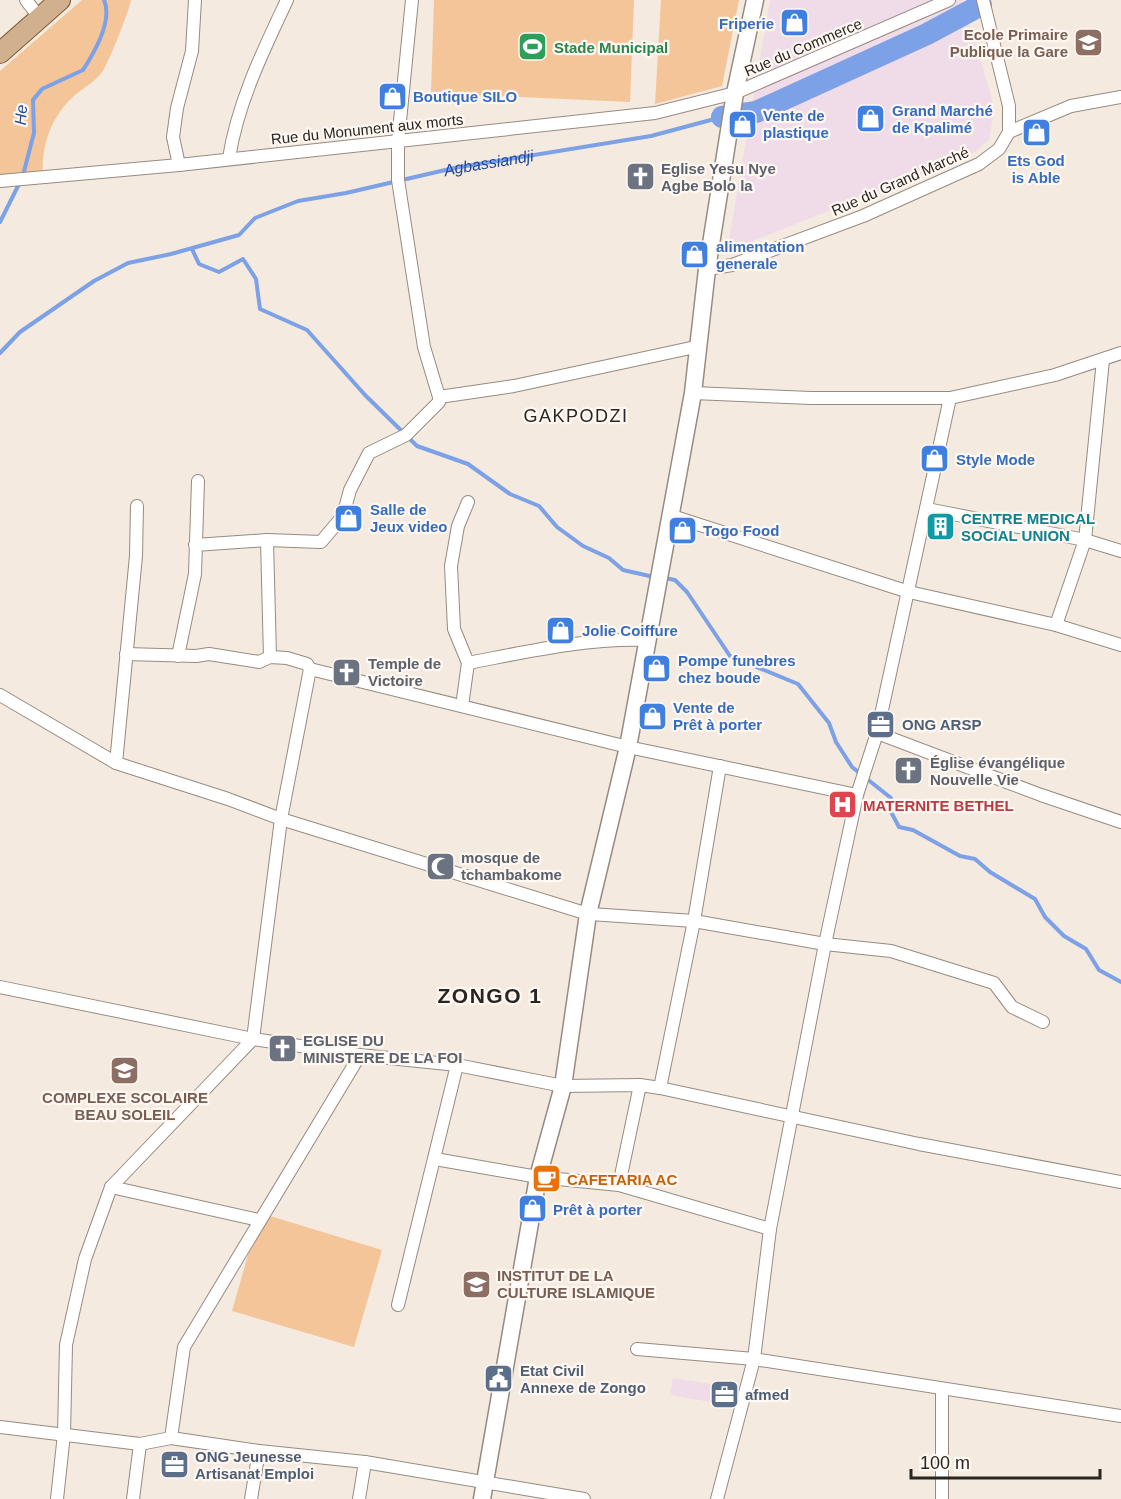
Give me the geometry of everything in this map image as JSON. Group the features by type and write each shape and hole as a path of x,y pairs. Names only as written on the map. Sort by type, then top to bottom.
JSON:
{"main road":[{"path":"0,53 60,0"}],"street":[{"path":"26,0 39,17"},
{"path":"179,165 173,137 177,108 192,51 195,0"},
{"path":"229,158 233,133 254,71 287,0"},
{"path":"195,545 267,540 321,542 343,516 350,490 369,453 406,435 439,402 424,347 398,180 398,141 412,0"},
{"path":"482,1499 538,1177 563,1086 589,914 628,747 693,393 707,269 735,93 755,0"},
{"name":"Rue du Commerce","path":"735,93 949,0"},
{"path":"983,0 1007,93 1009,132 1071,106 1121,97"},
{"name":"Rue du Monument aux morts","path":"0,181 179,165 655,113 735,93"},
{"name":"Rue du Grand Marché","path":"707,269 732,265 863,216 979,164 999,149 1009,132"},
{"path":"439,397 514,386 700,346"},
{"path":"693,393 811,398 950,398 1055,375 1121,353"},
{"path":"1056,625 1085,540 1103,360"},
{"path":"717,1499 754,1359 770,1229 825,944 857,795 877,733 950,398"},
{"path":"178,656 195,574 198,481"},
{"path":"462,706 468,663 454,629 451,566 458,526 468,502"},
{"path":"116,763 136,556 137,506"},
{"path":"927,509 1085,540 1121,551"},
{"path":"669,514 909,592 1056,625 1121,645"},
{"path":"267,540 270,657"},
{"path":"468,663 557,647 625,639 646,640"},
{"path":"57,1499 64,1434 66,1345 85,1259 111,1187 253,1039 281,819 310,669 307,664 287,658 270,657 260,662 209,654 178,656 126,654"},
{"path":"310,669 628,747 857,795"},
{"path":"0,695 116,763 228,799 281,819 589,914 694,921 825,944 891,951 994,983 1012,1007 1042,1022"},
{"path":"877,733 1121,822"},
{"path":"660,1088 694,921 720,766"},
{"path":"0,987 253,1039 360,1055 457,1065 563,1086 640,1085 660,1088 793,1118 1121,1182"},
{"path":"171,1438 183,1347 360,1055"},
{"path":"398,1305 457,1065"},
{"path":"619,1185 640,1085"},
{"path":"435,1159 538,1177 619,1185 770,1229"},
{"path":"111,1187 259,1220"},
{"path":"637,1349 754,1359 1121,1416"},
{"path":"942,1389 942,1499"},
{"path":"0,1427 140,1444 171,1438 259,1451 366,1462 484,1480 584,1499"},
{"path":"133,1499 140,1444"},
{"path":"251,1499 259,1451"},
{"path":"359,1499 366,1462"}],"shaded area":[{"path":"82,0 131,0 109,59 99,76 66,104 54,122 46,141 43,174 0,178 0,71"},
{"name":"Stade Municipal","path":"434,0 634,0 630,102 431,93"},
{"path":"661,0 739,0 722,86 655,104"},
{"name":"Grand Marché de Kpalimé","path":"770,0 962,0 991,95 994,112 989,140 975,152 738,247 729,240"},
{"path":"260,1213 382,1250 354,1347 232,1311"},
{"path":"673,1378 724,1386 722,1404 670,1395"}],"waterway":[{"name":"He","path":"23,175 34,133 33,100 42,89 83,70 101,36 106,17 104,0"},
{"name":"Agbassiandji","path":"722,117 756,112 927,34 981,5"},
{"name":"Agbassiandji","path":"0,353 20,332 94,281 128,263 239,235 255,218 298,201 346,193 454,168 651,136 722,117"},
{"name":"He","path":"0,222 20,182"},
{"path":"192,249 199,264 219,272 243,259 256,279 260,309 307,330 365,395 417,446 468,464 510,494 539,506 557,527 583,546 609,558 623,570 654,577"},
{"path":"665,578 675,580 687,592 730,656 798,684 829,723 836,742 852,767 891,798 891,812 899,827 913,830 960,856 975,859 990,872 1035,899 1045,917 1064,936 1086,949 1099,970 1121,982"}],"place":[{"name":"Friperie","path":"795,23"},
{"name":"Ecole Primaire Publique la Gare","path":"1089,43"},
{"name":"Stade Municipal","path":"533,47"},
{"name":"Boutique SILO","path":"392,96"},
{"name":"Grand Marché de Kpalimé","path":"871,119"},
{"name":"Vente de plastique","path":"742,124"},
{"name":"Ets God is Able","path":"1036,133"},
{"name":"Eglise Yesu Nye Agbe Bolo la","path":"640,177"},
{"name":"alimentation generale","path":"695,255"},
{"name":"Style Mode","path":"935,459"},
{"name":"Salle de Jeux video","path":"349,518"},
{"name":"CENTRE MEDICAL SOCIAL UNION","path":"940,527"},
{"name":"Togo Food","path":"682,530"},
{"name":"Jolie Coiffure","path":"561,630"},
{"name":"Pompe funebres chez boude","path":"657,669"},
{"name":"Temple de Victoire","path":"347,672"},
{"name":"Vente de Prêt à porter","path":"652,716"},
{"name":"ONG ARSP","path":"881,724"},
{"name":"Église évangélique Nouvelle Vie","path":"909,771"},
{"name":"MATERNITE BETHEL","path":"842,805"},
{"name":"mosque de tchambakome","path":"440,866"},
{"name":"EGLISE DU MINISTERE DE LA FOI","path":"282,1049"},
{"name":"COMPLEXE SCOLAIRE BEAU SOLEIL","path":"125,1070"},
{"name":"CAFETARIA AC","path":"546,1179"},
{"name":"Prêt à porter","path":"532,1209"},
{"name":"INSTITUT DE LA CULTURE ISLAMIQUE","path":"476,1284"},
{"name":"Etat Civil Annexe de Zongo","path":"499,1379"},
{"name":"afmed","path":"724,1394"},
{"name":"ONG Jeunesse Artisanat Emploi","path":"174,1465"}],"district":[{"name":"GAKPODZI","path":"576,416"},
{"name":"ZONGO 1","path":"490,995"}]}
